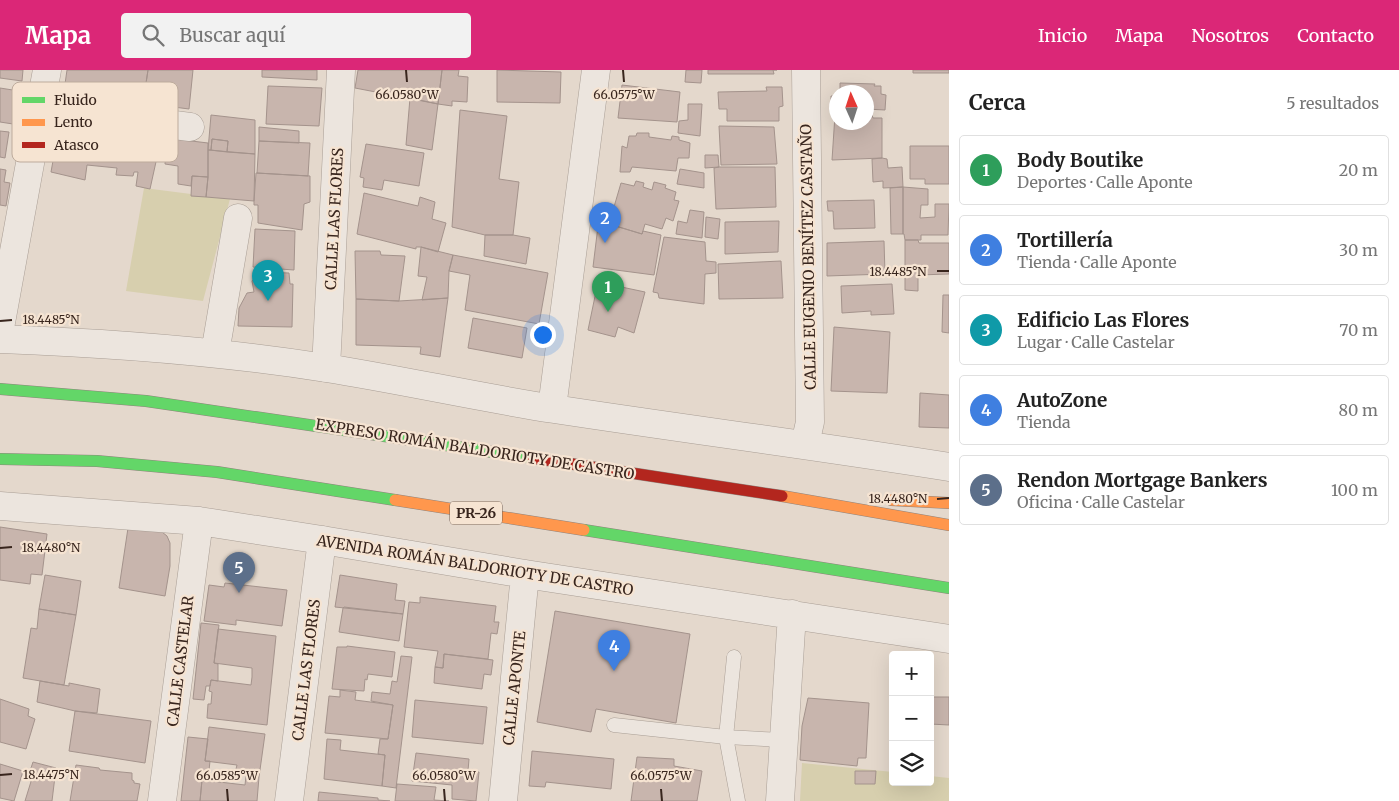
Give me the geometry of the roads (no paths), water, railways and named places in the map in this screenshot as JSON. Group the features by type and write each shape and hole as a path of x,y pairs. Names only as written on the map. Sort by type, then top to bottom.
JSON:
{"highway":[{"path":"0,384 35,392"},
{"name":"EXPRESO ROMÁN BALDORIOTY DE CASTRO","path":"0,389 146,401 378,434 764,493 949,525"},
{"name":"PR-26","path":"0,459 97,461 217,472 949,588"},
{"path":"764,493 861,498"},
{"path":"881,499 949,503"}],"street":[{"name":"CALLE LAS FLORES","path":"326,368 341,70"},
{"path":"552,408 596,70"},
{"name":"CALLE EUGENIO BENÍTEZ CASTAÑO","path":"805,444 810,422 806,70"},
{"path":"178,126 190,128"},
{"path":"0,328 31,162"},
{"path":"215,353 238,218"},
{"path":"0,339 215,353 326,368 552,408 805,444 949,467"},
{"name":"AVENIDA ROMÁN BALDORIOTY DE CASTRO","path":"0,506 199,521 525,574 949,639"},
{"name":"CALLE CASTELAR","path":"162,801 199,521"},
{"name":"CALLE LAS FLORES","path":"289,801 322,540"},
{"name":"CALLE APONTE","path":"502,801 525,574"},
{"path":"780,801 792,614"}],"lane":[{"path":"734,657 726,737 738,801"},
{"path":"614,725 726,737 783,740"}],"place":[{"name":"Tortillería","path":"605,243"},
{"name":"Edificio Las Flores","path":"268,301"},
{"name":"Body Boutike","path":"608,312"},
{"name":"Rendon Mortgage Bankers","path":"239,593"},
{"name":"AutoZone","path":"614,671"}]}
